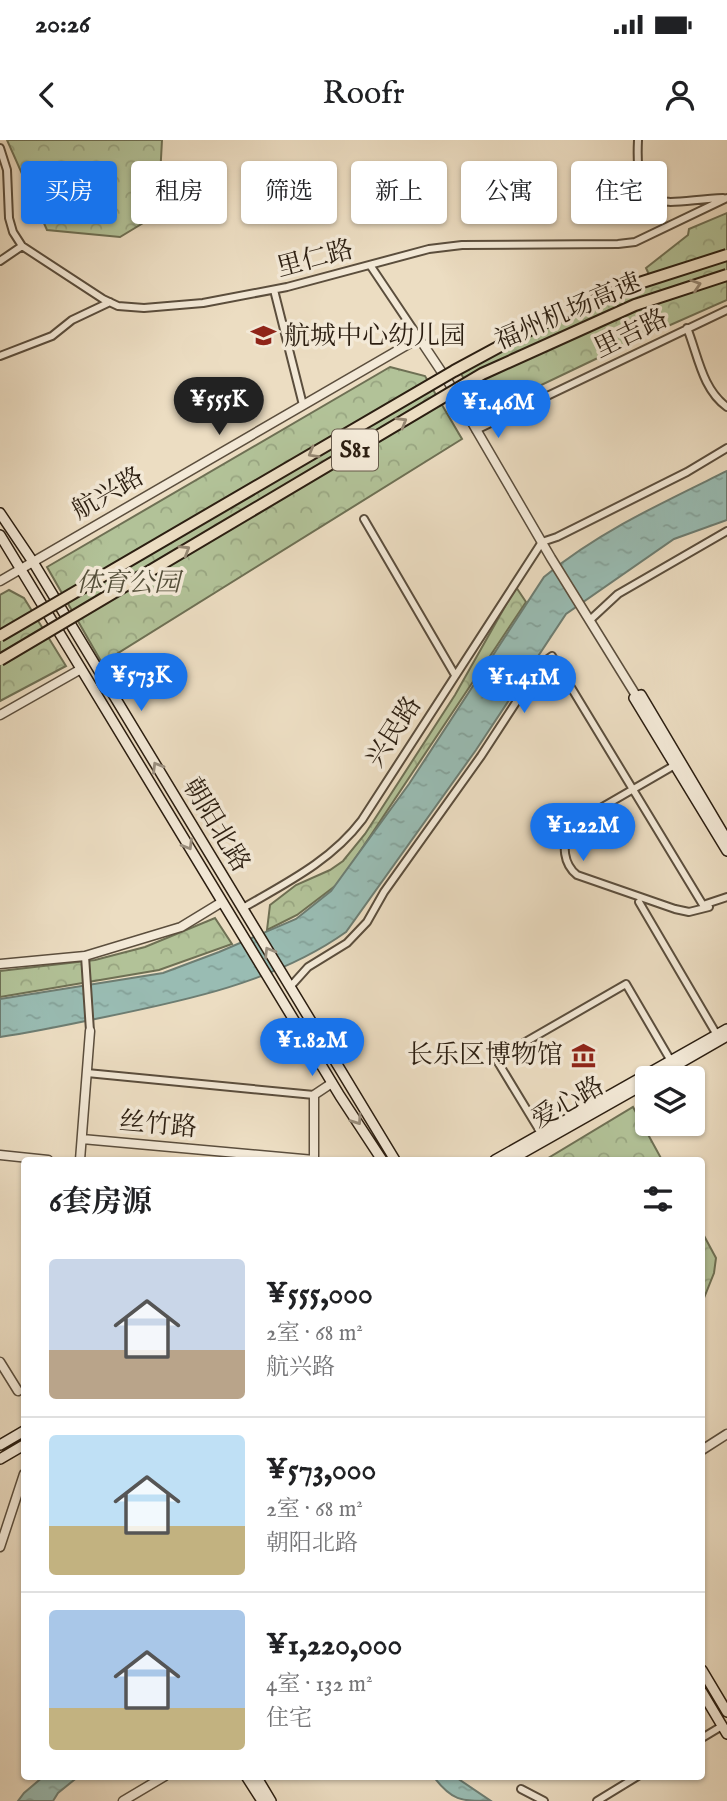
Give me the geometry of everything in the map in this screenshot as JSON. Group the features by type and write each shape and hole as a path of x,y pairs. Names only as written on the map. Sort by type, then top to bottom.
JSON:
{"highway":[{"name":"福州机场高速","path":"0,636 454,371 539,325 630,286 727,255"},
{"name":"福州机场高速","path":"0,660 482,374 635,305 727,275"}],"main road":[{"name":"朝阳北路","path":"0,513 33,562 393,1157"},
{"name":"朝阳北路","path":"0,535 332,1083 380,1157"},
{"path":"638,697 727,851"},
{"path":"638,697 727,840"},
{"name":"爱心路","path":"673,1066 722,1036 727,1029"},
{"name":"爱心路","path":"500,1157 671,1061 722,1036"},
{"name":"爱心路","path":"515,1157 635,1089"},
{"path":"0,1445 21,1433"},
{"path":"0,1459 21,1447"},
{"path":"705,1675 727,1710 716,1716"},
{"path":"705,1697 725,1730"},
{"path":"249,1780 262,1801"},
{"path":"258,1780 271,1801"}],"street":[{"path":"638,140 639,174 651,199 669,204 726,198"},
{"path":"0,148 7,170 9,218 13,232 22,246 0,261"},
{"name":"里仁路","path":"22,246 110,302 118,306 144,308 203,303 274,290 343,274 429,249 462,245 635,242 726,198"},
{"path":"370,265 419,338 638,697"},
{"path":"274,290 303,405"},
{"path":"0,356 52,336 72,320 110,302"},
{"name":"里吉路","path":"476,430 727,310"},
{"path":"687,328 711,391 727,407"},
{"name":"航兴路","path":"0,581 419,338"},
{"path":"542,542 676,478 727,448"},
{"path":"365,519 456,675"},
{"path":"590,620 618,594 727,531"},
{"name":"兴民路","path":"243,908 311,869 349,837 542,542"},
{"path":"290,987 309,967 347,943 367,922 384,892 481,756 541,664 552,656 703,905 727,899"},
{"path":"0,715 81,669"},
{"path":"675,765 566,828 564,856 570,870 577,875 689,912 727,899"},
{"path":"0,964 85,956 181,928 222,902"},
{"path":"639,902 722,1036"},
{"path":"80,1157 90,1031 85,956"},
{"path":"541,1133 496,1059 626,984 671,1061"},
{"path":"87,1073 314,1095 332,1083"},
{"path":"314,1095 314,1157"},
{"name":"丝竹路","path":"82,1139 281,1157"},
{"path":"0,1154 24,1157"},
{"path":"0,1362 18,1391"},
{"path":"705,1448 727,1434"},
{"path":"0,1547 21,1483"},
{"path":"705,1737 725,1730"},
{"path":"123,1801 158,1780"},
{"path":"597,1801 631,1780"},
{"path":"521,1789 544,1801"}],"green space":[{"path":"7,140 162,140 161,161 131,161 131,224 141,224 120,237 47,230 44,224 117,224 117,161 21,161 21,172"},
{"path":"727,213 727,300 491,409 480,408 459,370 532,333 652,281 646,268 688,235 689,229"},
{"name":"体育公园","path":"390,367 425,376 462,439 102,663 47,567"},
{"path":"516,587 526,602 339,883 297,915 267,930 270,905 296,885 330,870 343,861 365,834 455,695"},
{"path":"9,590 24,598 66,666 0,701 0,595"},
{"path":"215,918 232,944 159,970 0,997 0,971 95,960 145,947"},
{"path":"633,1107 635,1136 649,1136 660,1157 550,1157"},
{"path":"705,1238 716,1258 714,1273 705,1296"}],"water":[{"path":"727,471 727,520 674,539 566,614 476,750 346,932 319,949 260,977 196,997 0,1037 0,999 163,973 296,919 331,891 409,784 544,577 609,532"},
{"path":"39,1780 74,1780 58,1793 53,1801 18,1801"},
{"path":"437,1780 460,1780 491,1801 457,1798"}],"place":[{"name":"航城中心幼儿园","path":"264,336"},
{"name":"长乐区博物馆","path":"583,1055"}]}
